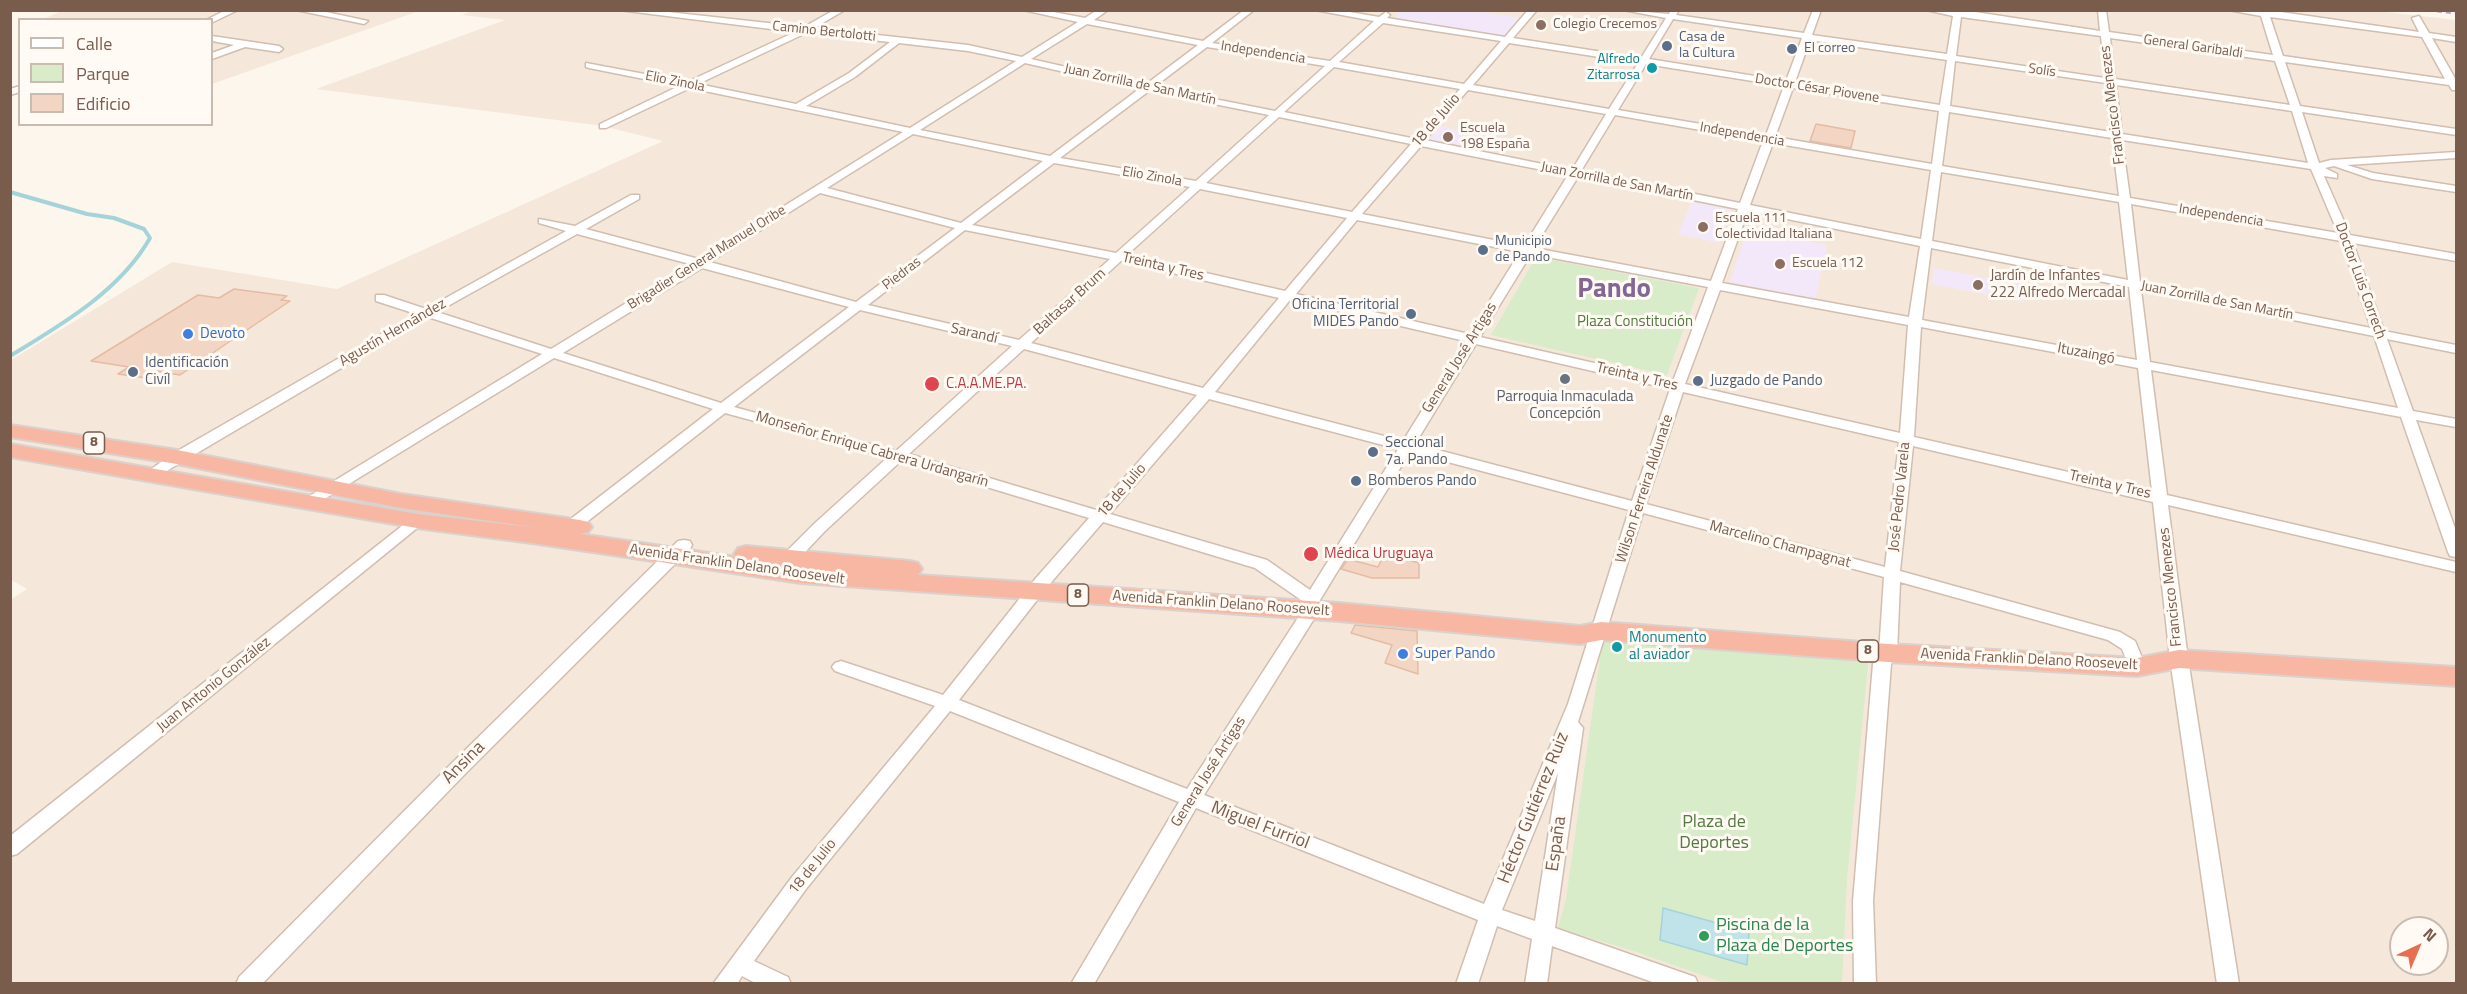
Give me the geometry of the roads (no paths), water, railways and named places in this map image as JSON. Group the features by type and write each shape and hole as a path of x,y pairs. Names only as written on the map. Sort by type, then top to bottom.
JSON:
{"highway":[{"name":"8","path":"10,431 177,457 564,532"},
{"name":"8","path":"10,450 153,473 417,521 564,532"},
{"name":"Avenida Franklin Delano Roosevelt","path":"564,532 678,551 784,565 1038,587 1311,605 1580,634 1600,631 1888,653 2137,666 2179,659 2457,677"}],"street":[{"path":"213,19 234,10"},
{"path":"300,10 363,21"},
{"name":"Camino Bertolotti","path":"623,10 968,48 1025,60"},
{"path":"706,19 722,10"},
{"path":"603,126 805,30 842,10"},
{"name":"Independencia","path":"1027,10 1205,44 2457,257"},
{"name":"Brigadier General Manuel Oribe","path":"308,503 701,263 1104,10"},
{"name":"Piedras","path":"564,532 723,408 1250,10"},
{"name":"Doctor César Piovene","path":"1319,10 1386,15 1508,40 2315,167"},
{"name":"18 de Julio","path":"724,984 799,883 947,703 1038,587 1533,10"},
{"name":"Solís","path":"1627,10 1673,14 1807,37 2457,132"},
{"name":"Wilson Ferreira Aldunate","path":"1600,631 1637,507 1678,386 1817,10"},
{"name":"General Garibaldi","path":"1930,10 1958,12 2455,85"},
{"name":"Francisco Menezes","path":"2102,10 2179,659 2228,984"},
{"path":"2232,10 2457,39"},
{"name":"José Pedro Varela","path":"1865,984 1863,900 1882,664 1888,653 1892,574 1915,322 1958,12"},
{"name":"Doctor Luis Correch","path":"2264,13 2315,167 2346,237 2457,552"},
{"name":"General José Artigas","path":"1082,984 1191,799 1405,447 1673,14"},
{"name":"Baltasar Brum","path":"784,565 899,456 1386,15"},
{"path":"2416,18 2455,85"},
{"path":"213,39 279,49"},
{"path":"798,107 852,75 898,40"},
{"path":"213,57 244,44"},
{"name":"Juan Zorrilla de San Martín","path":"1025,60 1147,88 1278,112 2457,349"},
{"name":"Elio Zinola","path":"589,65 1053,160 1198,185 1716,285"},
{"path":"2315,167 2331,163 2457,155"},
{"path":"2325,188 2333,176 2349,170 2457,162"},
{"path":"2331,163 2372,176 2457,189"},
{"path":"2315,167 2333,176"},
{"name":"Treinta y Tres","path":"816,189 965,227 1120,257 2161,496 2457,567"},
{"name":"Agustín Hernández","path":"153,473 425,314 635,197"},
{"name":"Sarandí","path":"543,221 858,306 1022,345 1405,447"},
{"name":"Ituzaingó","path":"1716,285 2457,423"},
{"name":"Monseñor Enrique Cabrera Urdangarín","path":"380,297 425,314 723,408 899,456 1262,564 1311,605"},
{"name":"Marcelino Champagnat","path":"1405,447 1892,574 2114,636 2129,645 2137,666"},
{"name":"Juan Antonio González","path":"10,848 417,521"},
{"name":"Ansina","path":"247,984 457,770 678,551"},
{"name":"Héctor Gutiérrez Ruiz","path":"1467,984 1490,915 1577,704 1600,631"},
{"name":"Miguel Furriol","path":"841,667 947,703 1490,915 1687,984"},
{"name":"España","path":"1536,984 1577,704"},
{"path":"739,964 780,984"}],"water":[{"name":"Piscina de la Plaza de Deportes","path":"1663,908 1749,932 1747,965 1660,940"}],"waterway":[{"path":"10,192 87,214 114,218 144,229 150,238 123,274 106,290 69,319 10,356"}],"railway":[{"path":"2428,10 2456,13"}],"place":[{"name":"Colegio Crecemos","path":"1541,25"},
{"name":"Casa de la Cultura","path":"1667,46"},
{"name":"El correo","path":"1792,49"},
{"name":"Alfredo Zitarrosa","path":"1652,68"},
{"name":"Escuela 198 España","path":"1448,137"},
{"name":"Escuela 111 Colectividad Italiana","path":"1703,227"},
{"name":"Municipio de Pando","path":"1483,250"},
{"name":"Escuela 112","path":"1780,264"},
{"name":"Jardín de Infantes 222 Alfredo Mercadal","path":"1978,285"},
{"name":"Oficina Territorial MIDES Pando","path":"1411,314"},
{"name":"Devoto","path":"188,334"},
{"name":"Identificación Civíl","path":"133,372"},
{"name":"Parroquia Inmaculada Concepción","path":"1565,379"},
{"name":"Juzgado de Pando","path":"1698,381"},
{"name":"C.A.A.ME.PA.","path":"932,384"},
{"name":"Seccional 7a. Pando","path":"1373,452"},
{"name":"Bomberos Pando","path":"1356,481"},
{"name":"Médica Uruguaya","path":"1311,554"},
{"name":"Monumento al aviador","path":"1617,647"},
{"name":"Super Pando","path":"1403,654"},
{"name":"Piscina de la Plaza de Deportes","path":"1704,936"}],"district":[{"name":"Pando","path":"1614,290"}],"park label":[{"name":"Plaza Constitución","path":"1635,322"},
{"name":"Plaza de Deportes","path":"1714,833"}]}
